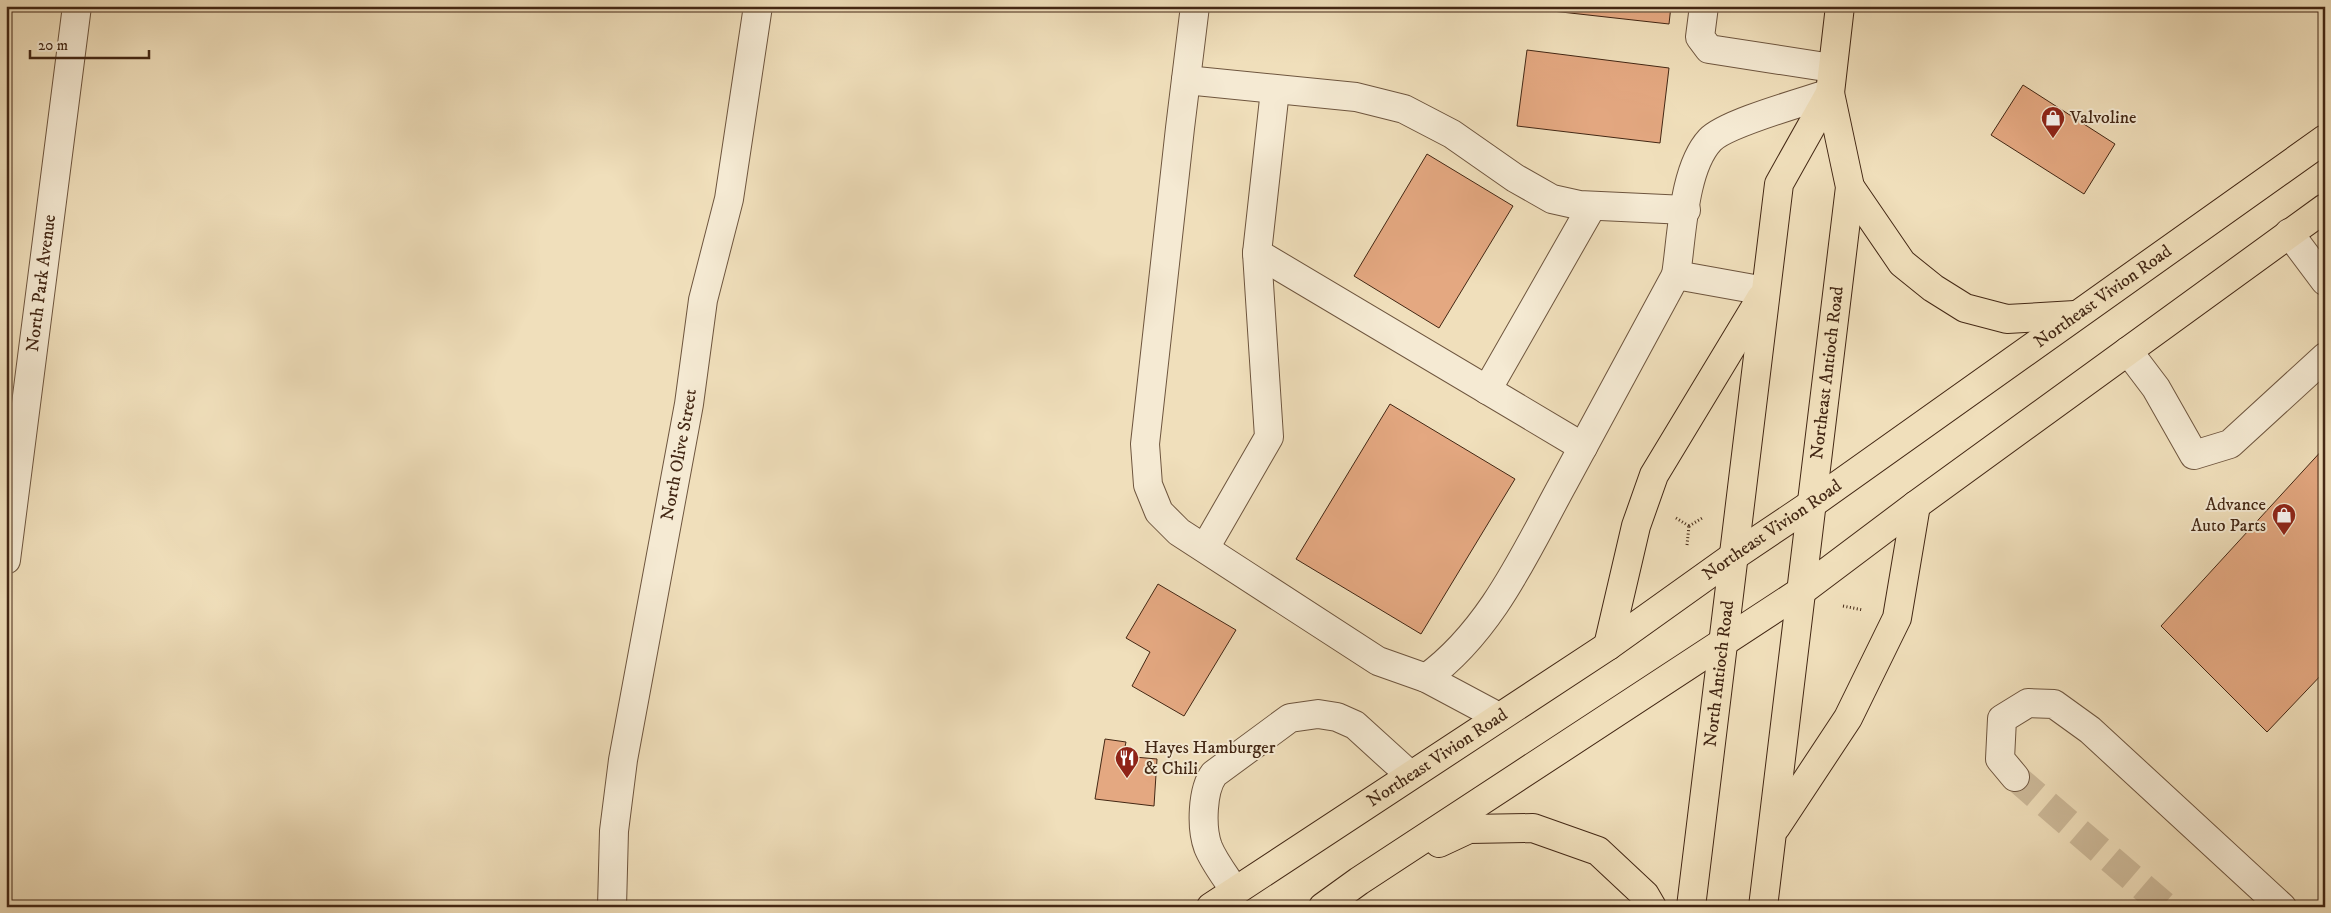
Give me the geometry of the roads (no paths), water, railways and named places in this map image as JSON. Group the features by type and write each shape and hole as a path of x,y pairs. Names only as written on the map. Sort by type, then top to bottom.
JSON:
{"main road":[{"path":"1840,6 1831,80 1850,187 1902,263 1933,288 1965,308 2007,319 2075,315"},
{"path":"1608,646 1636,526 1654,475 1765,291 1779,184 1831,80"},
{"name":"Northeast Vivion Road","path":"1211,907 1608,646 1734,556 1813,503 2325,139"},
{"name":"Northeast Antioch Road","path":"1803,590 1850,187"},
{"path":"1323,907 1359,881 1803,590 1916,505 2325,208"},
{"name":"North Antioch Road","path":"1691,907 1765,291"},
{"path":"1773,833 1848,718 1896,618 1916,505"},
{"path":"1763,907 1803,590"},
{"path":"1359,881 1469,829 1533,828 1598,851 1645,895 1652,907"}],"street":[{"name":"North Park Avenue","path":"6,560 77,6"},
{"name":"North Olive Street","path":"612,907 614,831 623,760 689,404 703,300 729,200 758,6"},
{"path":"1195,6 1145,444 1148,485 1159,512 1179,532 1378,661 1426,678 1499,717"},
{"path":"1704,6 1700,36 1709,49 1831,80"},
{"path":"1186,80 1356,98 1404,109 1452,134 1515,178 1552,199 1592,206 1686,210"},
{"path":"1426,678 1448,662 1472,636 1508,584 1676,275 1690,176 1710,139 1731,126 1831,80"},
{"path":"1205,548 1268,437 1258,253 1275,90"},
{"path":"1488,390 1592,206"},
{"path":"2289,233 2325,281"},
{"path":"1258,253 1583,447"},
{"path":"1676,275 1765,291"},
{"path":"2128,351 2156,388 2194,455 2230,444 2325,357"},
{"path":"2015,777 2000,759 2002,719 2028,703 2054,704 2090,730 2282,907"},
{"path":"1235,891 1208,847 1204,821 1208,781 1214,774 1290,718 1318,714 1355,725 1410,776"}],"tunnel":[{"path":"2015,777 2166,907"}],"place":[{"name":"Valvoline","path":"2053,139"},
{"name":"Advance Auto Parts","path":"2284,536"},
{"name":"Hayes Hamburger & Chili","path":"1127,779"}]}
